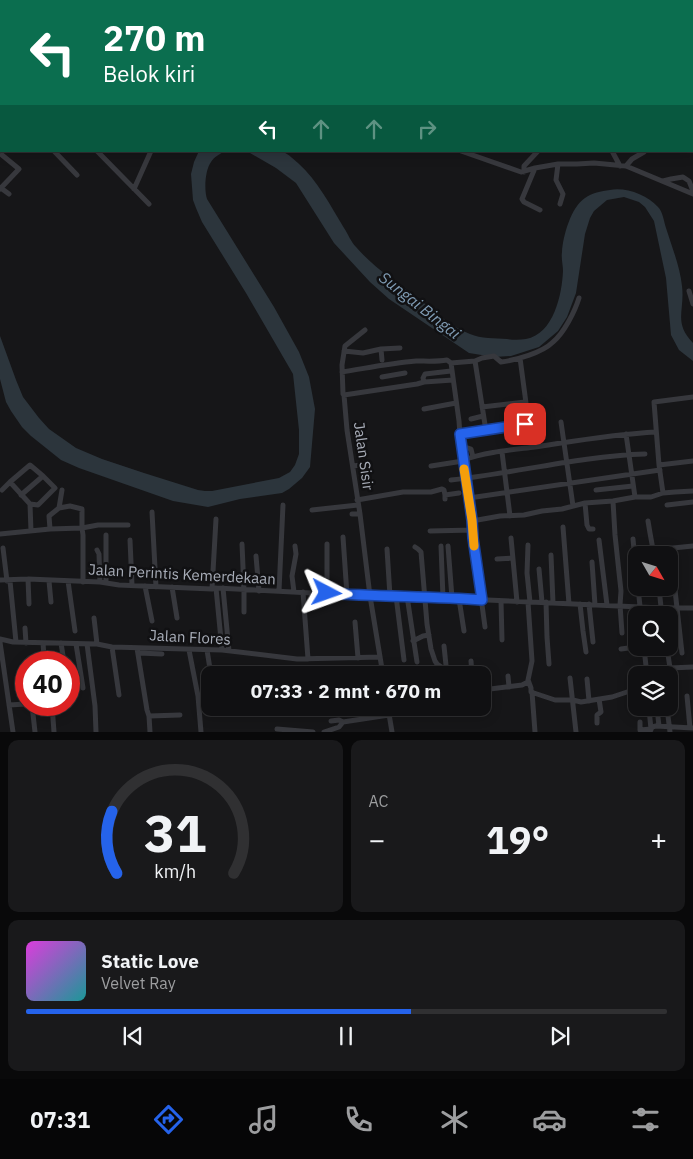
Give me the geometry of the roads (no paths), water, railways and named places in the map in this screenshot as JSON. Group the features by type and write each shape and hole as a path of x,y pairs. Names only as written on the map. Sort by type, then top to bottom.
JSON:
{"street":[{"path":"55,152 77,175"},
{"path":"98,152 149,204"},
{"path":"134,189 152,152"},
{"path":"465,152 521,172 558,164 594,163 623,166 693,193"},
{"path":"524,172 524,166 537,152"},
{"path":"613,152 623,166"},
{"path":"623,166 644,152"},
{"path":"2,155 19,169 16,176 1,186 9,194"},
{"path":"558,164 555,178 563,194 560,204"},
{"path":"535,168 522,199 524,202 540,210"},
{"path":"663,182 671,178 683,177 689,181 693,193"},
{"path":"689,291 693,304"},
{"path":"342,372 418,361 435,362 447,360 451,363 475,361 494,356 501,362 520,358 544,349 554,342 572,314 579,298"},
{"path":"365,330 348,342 344,351 363,353 381,349 400,348"},
{"path":"381,349 382,360"},
{"name":"Jalan Sisir","path":"344,351 342,372 347,430 382,666"},
{"path":"460,434 527,424 529,420 520,358"},
{"path":"475,361 486,431"},
{"path":"451,363 485,627"},
{"path":"390,364 392,374"},
{"path":"424,382 423,378 426,374 451,371"},
{"path":"382,376 404,373"},
{"path":"344,395 424,382 453,380"},
{"path":"663,494 654,402 693,397"},
{"path":"424,409 456,403"},
{"path":"482,407 526,403"},
{"path":"471,419 483,416"},
{"path":"561,422 573,506"},
{"path":"430,466 564,442 656,432"},
{"path":"626,434 635,497"},
{"path":"461,449 471,449 473,457"},
{"path":"502,452 510,516"},
{"path":"451,480 567,462 629,454 645,454"},
{"path":"469,498 632,474 693,461"},
{"path":"2,490 10,482 30,465 55,488 38,505 30,504 10,482"},
{"path":"352,466 361,465"},
{"path":"21,495 43,476"},
{"path":"596,490 633,486"},
{"path":"312,510 358,503 403,492 430,492 442,489 444,490 445,497 459,493"},
{"path":"60,508 62,490"},
{"path":"472,520 562,509 585,503 693,491"},
{"path":"614,501 615,535 621,591 622,633"},
{"path":"667,505 693,502"},
{"path":"585,503 587,525 589,529 593,529"},
{"path":"30,504 31,531"},
{"path":"279,591 283,505"},
{"path":"50,529 49,516 60,508 70,506 82,509 83,582"},
{"path":"152,512 156,586"},
{"path":"352,514 360,514"},
{"path":"216,520 217,588 222,650"},
{"path":"648,521 653,546"},
{"path":"0,534 82,528 98,525 128,525"},
{"path":"563,527 569,604"},
{"path":"430,530 473,530"},
{"path":"103,582 106,535"},
{"path":"343,537 347,595"},
{"path":"510,538 517,602"},
{"path":"633,539 634,546"},
{"path":"130,540 132,585"},
{"path":"599,540 607,605"},
{"path":"242,544 244,612"},
{"path":"327,544 327,593"},
{"path":"528,545 527,573 532,661 528,682 532,692 535,732"},
{"path":"294,592 292,576 296,554 295,546"},
{"path":"441,546 444,598"},
{"path":"448,546 452,598"},
{"path":"678,548 693,546"},
{"path":"415,547 421,552 429,635 435,661 440,666"},
{"path":"3,548 16,642"},
{"path":"387,549 404,660"},
{"path":"97,550 103,582"},
{"path":"551,554 553,603"},
{"path":"256,556 258,590"},
{"path":"497,559 512,558"},
{"path":"592,562 593,642"},
{"path":"539,569 544,602 549,664"},
{"name":"Jalan Perintis Kemerdekaan","path":"0,580 103,582 119,585 628,606"},
{"path":"28,580 29,604"},
{"path":"49,581 51,602"},
{"path":"68,581 75,631"},
{"path":"145,586 152,621"},
{"path":"172,587 177,618"},
{"path":"217,588 229,651"},
{"path":"303,592 308,659"},
{"path":"407,596 417,662"},
{"path":"639,596 640,606"},
{"path":"459,599 464,631"},
{"path":"501,601 502,640"},
{"path":"580,604 586,652"},
{"name":"Jalan Perintis Kemerdekaan","path":"678,608 693,608"},
{"path":"678,617 682,653"},
{"path":"94,618 97,644"},
{"path":"355,622 358,658"},
{"path":"25,628 26,643"},
{"path":"413,641 429,635"},
{"path":"0,641 1,661 13,732"},
{"name":"Jalan Flores","path":"0,641 97,644 138,650 222,650 308,659 380,657"},
{"path":"42,643 43,651"},
{"path":"61,643 62,651"},
{"path":"76,644 83,688"},
{"path":"87,644 95,706 96,732"},
{"path":"444,646 446,666"},
{"path":"112,647 119,695"},
{"path":"621,649 628,648"},
{"path":"150,732 138,650 162,654"},
{"path":"189,650 198,696 201,732"},
{"path":"207,650 210,666"},
{"path":"471,661 471,666"},
{"path":"678,668 693,667"},
{"path":"508,676 509,687"},
{"path":"570,678 576,732"},
{"path":"587,680 589,700"},
{"path":"491,689 522,685 528,682"},
{"path":"532,692 555,700 581,702 628,691"},
{"path":"640,722 640,730 650,730 653,726 669,729 692,728 687,696"},
{"path":"596,723 597,714 601,712 599,698"},
{"path":"8,705 15,705"},
{"path":"33,716 35,732"},
{"path":"53,716 54,732"},
{"path":"149,716 180,716"},
{"path":"332,721 339,720 343,722 382,716"},
{"path":"389,716 392,732"},
{"path":"649,716 650,730"},
{"path":"658,716 659,726"},
{"path":"668,716 669,729"},
{"path":"324,732 339,727 343,722"},
{"path":"277,729 312,732"}],"water":[{"path":"199,152 223,152 214,159 207,170 207,199 274,307 299,352 309,377 315,409 310,467 302,478 282,493 240,499 208,507 173,501 61,460 22,427 6,402 0,379 0,336 23,397 49,429 76,448 144,473 198,490 212,491 279,478 290,472 299,454 299,430 293,374 202,222 193,200 191,174"},
{"name":"Sungai Bingai","path":"246,152 282,152 289,156 318,185 353,243 370,262 450,323 474,336 483,338 526,339 536,336 550,321 555,312 561,291 562,254 566,230 580,202 594,194 616,189 642,196 658,207 661,212 676,257 683,295 681,316 683,329 693,343 693,361 679,350 671,335 666,278 654,221 645,207 639,202 624,197 607,200 594,211 585,234 576,293 567,317 558,331 539,347 511,356 494,357 469,353 389,299 370,282 334,243 296,183 276,168"}]}
